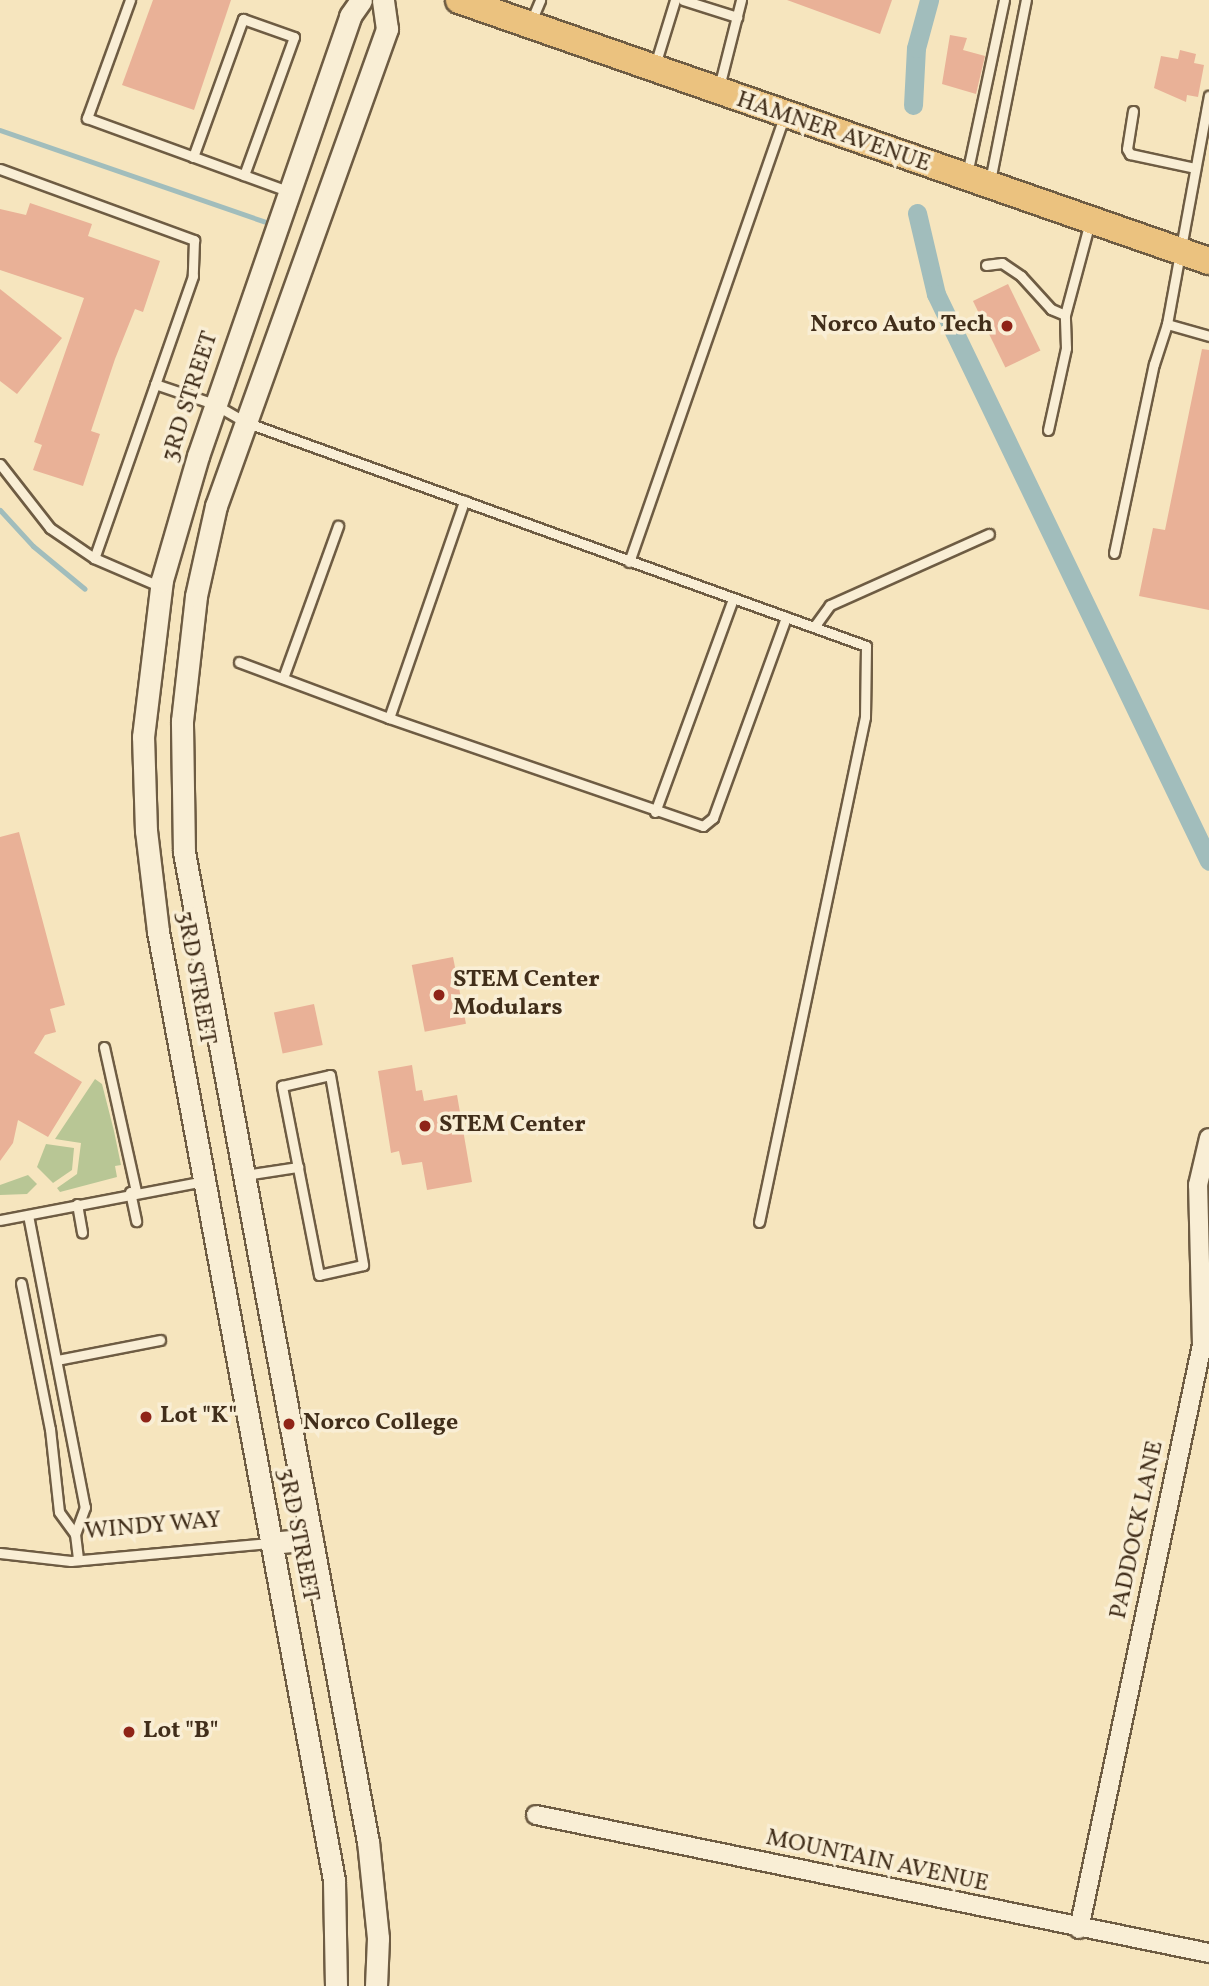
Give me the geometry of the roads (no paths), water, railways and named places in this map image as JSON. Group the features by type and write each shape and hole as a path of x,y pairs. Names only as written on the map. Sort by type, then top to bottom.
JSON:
{"main road":[{"name":"HAMNER AVENUE","path":"459,0 966,179 1209,261"}],"street":[{"name":"3RD STREET","path":"336,1986 334,1880 158,930 146,831 143,737 161,587 214,404 350,16 361,0"},
{"name":"3RD STREET","path":"376,1986 378,1938 368,1842 184,852 182,721 196,596 216,506 387,29 383,0"},
{"name":"PADDOCK LANE","path":"1079,1929 1202,1345 1199,1185 1209,1138"},
{"name":"WINDY WAY","path":"271,1543 312,1539"},
{"name":"MOUNTAIN AVENUE","path":"536,1815 1079,1929 1209,1953"}],"lane":[{"path":"130,0 87,118 289,192"},
{"path":"530,26 540,0"},
{"path":"653,69 675,0"},
{"path":"683,0 737,17"},
{"path":"718,92 741,0"},
{"path":"966,179 1004,0"},
{"path":"966,179 1026,0"},
{"path":"193,157 243,19 294,37 244,175"},
{"path":"1114,553 1154,364 1167,324 1209,96"},
{"path":"1133,111 1126,149 1130,154 1195,168"},
{"path":"629,562 785,115"},
{"path":"0,169 194,240 193,276 94,558"},
{"path":"1048,430 1066,348 1065,315 1090,220"},
{"path":"986,265 1002,263 1021,276 1051,309 1065,315"},
{"path":"1167,324 1209,336"},
{"path":"155,384 214,404 245,422 866,646 865,717 759,1222"},
{"path":"0,464 50,528 94,558 161,587"},
{"path":"389,718 464,501"},
{"path":"283,678 338,526"},
{"path":"814,627 830,605 989,534"},
{"path":"655,813 733,599"},
{"path":"239,662 655,813 703,826 713,818 786,617"},
{"path":"104,1047 133,1191 136,1222"},
{"path":"330,1075 363,1265 319,1275 298,1167 282,1086 330,1075"},
{"path":"243,1175 298,1167"},
{"path":"0,1220 133,1191 205,1181"},
{"path":"76,1204 82,1233"},
{"path":"28,1215 85,1507 75,1534 78,1560"},
{"path":"21,1283 50,1429 59,1512 75,1534"},
{"path":"57,1360 160,1340"},
{"name":"WINDY WAY","path":"0,1553 78,1560 271,1543"}],"waterway":[{"path":"913,105 916,48 929,0"},
{"path":"0,130 265,222"},
{"path":"917,213 936,294 1209,861"},
{"path":"0,510 33,546 85,589"}],"place":[{"name":"Norco Auto Tech","path":"1007,326"},
{"name":"STEM Center Modulars","path":"439,995"},
{"name":"STEM Center","path":"425,1126"},
{"name":"Lot \"K\"","path":"146,1417"},
{"name":"Norco College","path":"289,1424"},
{"name":"Lot \"B\"","path":"129,1732"}]}
